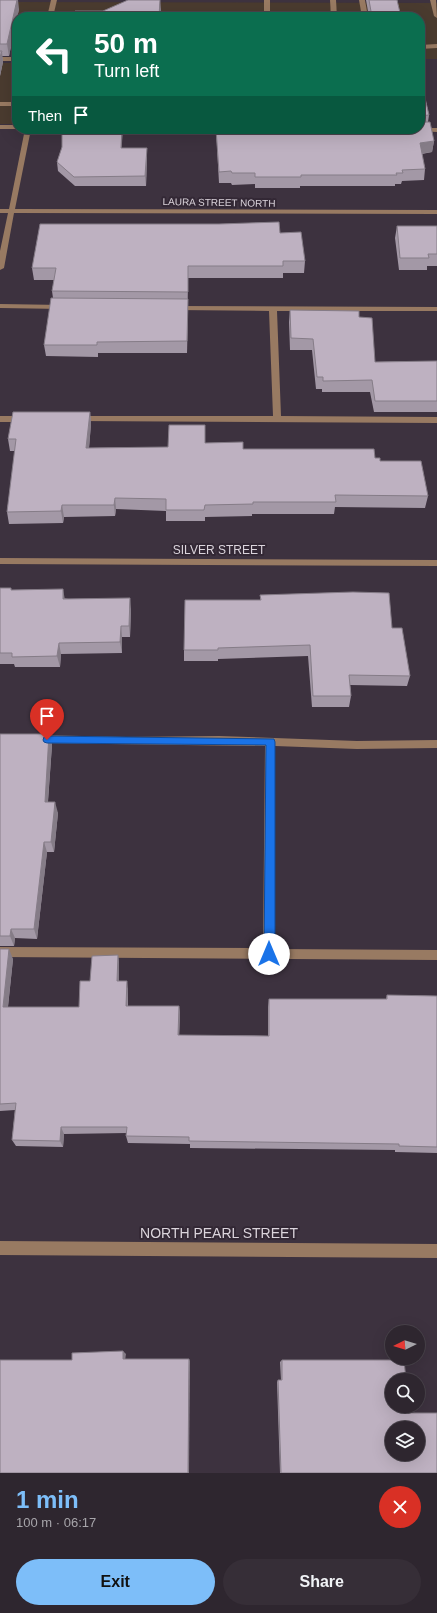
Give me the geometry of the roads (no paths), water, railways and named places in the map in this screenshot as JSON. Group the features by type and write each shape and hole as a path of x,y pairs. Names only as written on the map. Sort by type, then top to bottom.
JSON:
{"street":[{"path":"51,12 54,0"},
{"path":"267,0 267,12"},
{"path":"333,0 334,12"},
{"path":"362,0 364,12"},
{"path":"433,0 437,16"},
{"path":"425,47 437,46"},
{"path":"0,59 12,59"},
{"path":"0,104 12,104"},
{"path":"0,127 12,127"},
{"path":"425,130 437,130"},
{"path":"0,268 27,134"},
{"name":"LAURA STREET NORTH","path":"0,211 437,212"},
{"path":"0,306 68,307"},
{"path":"171,308 437,310"},
{"path":"273,308 277,418"},
{"path":"68,419 277,418 437,420"},
{"path":"0,419 36,419"},
{"name":"SILVER STREET","path":"0,561 437,563"},
{"path":"24,739 126,741 219,740 358,745 437,744"},
{"path":"269,954 270,742"},
{"path":"0,952 437,955"},
{"name":"NORTH PEARL STREET","path":"0,1248 437,1251"}]}
